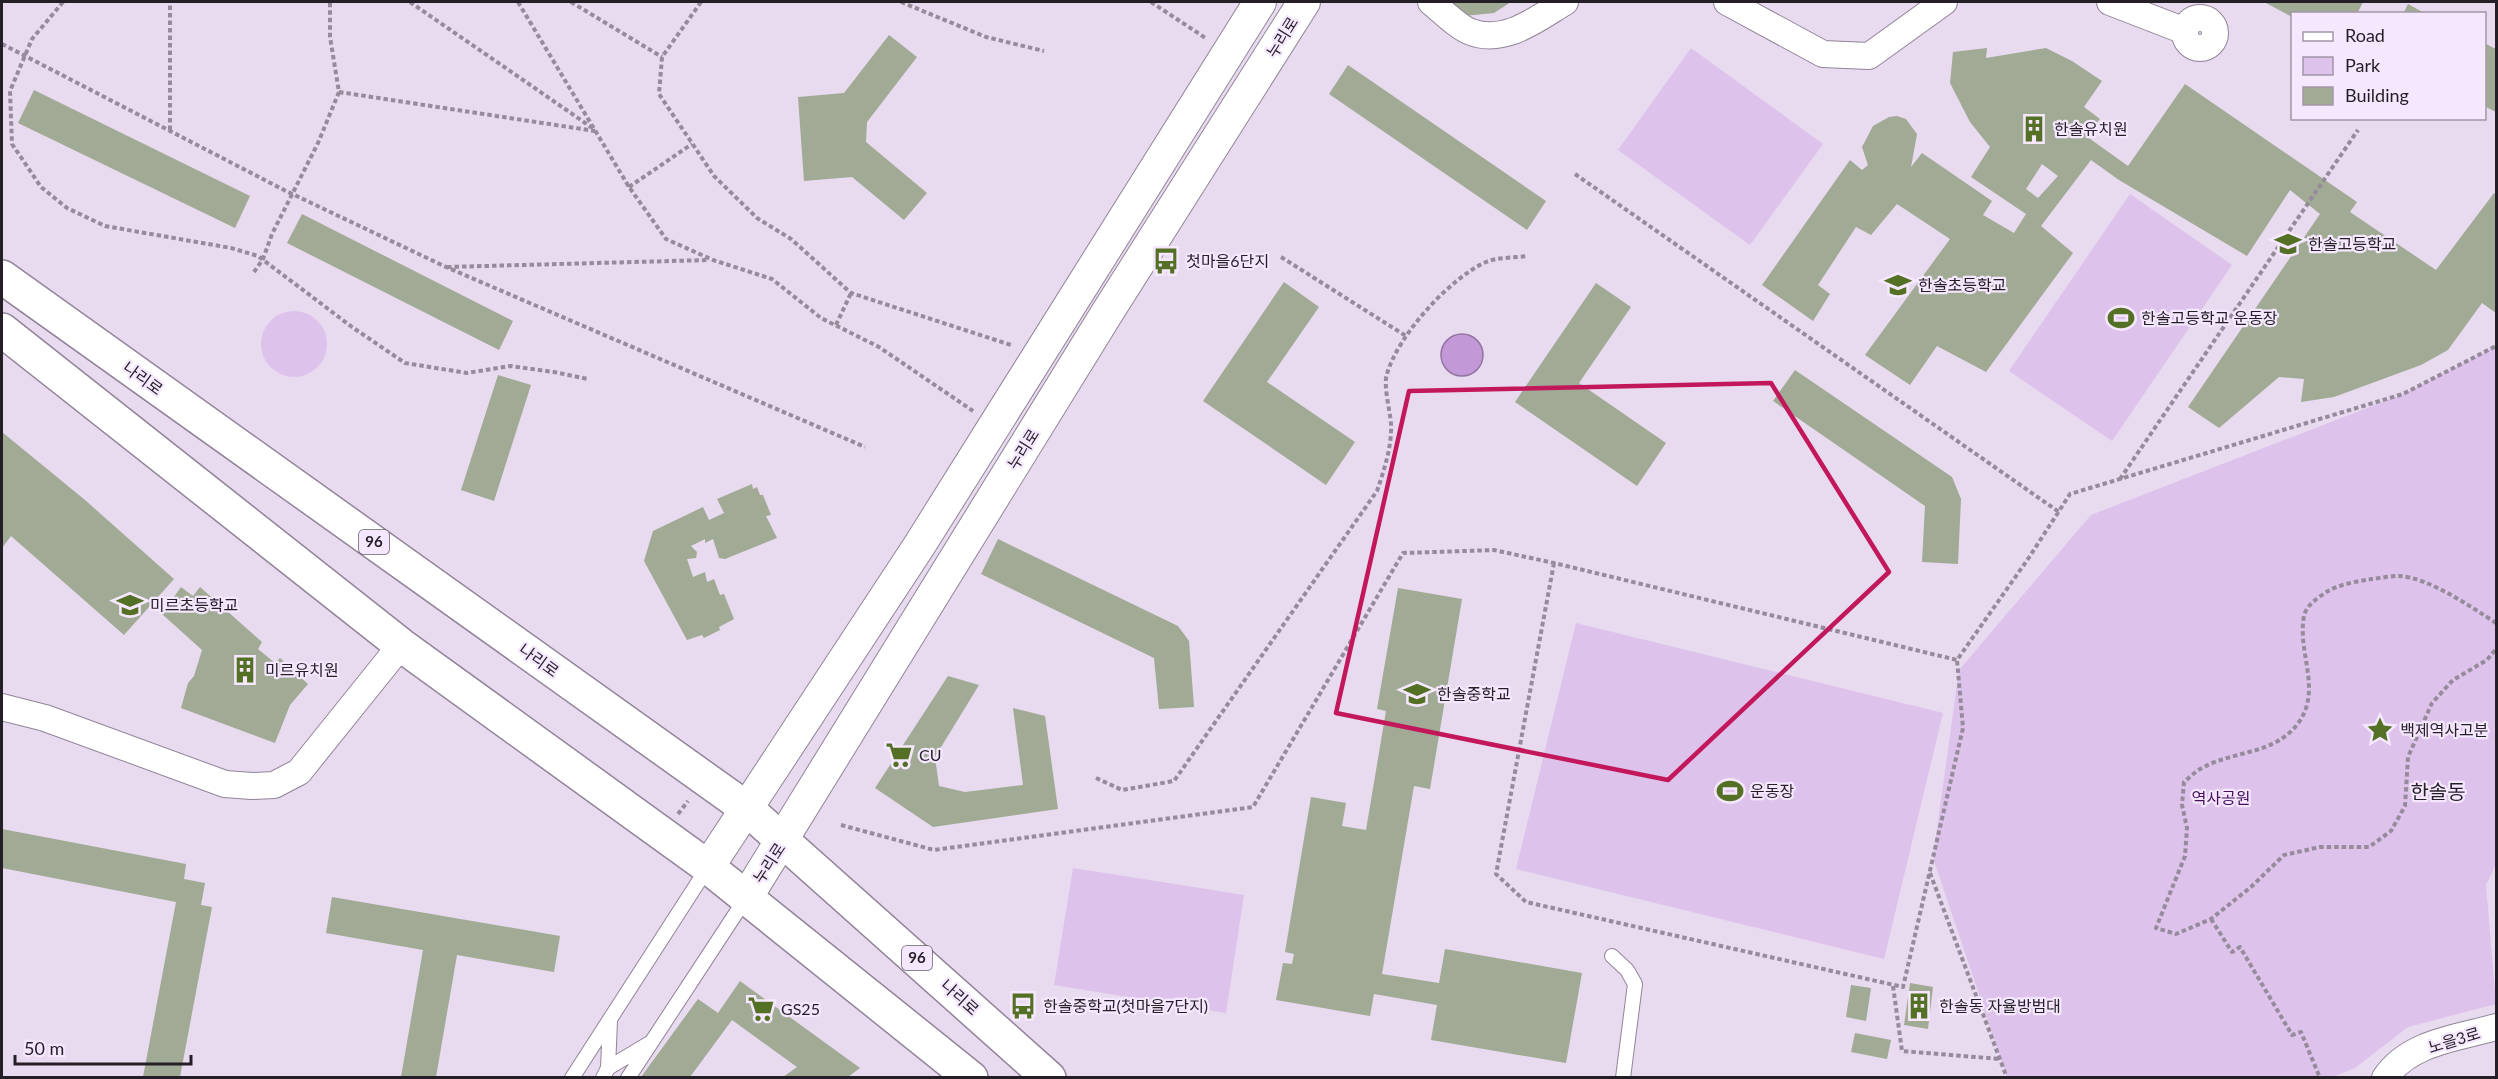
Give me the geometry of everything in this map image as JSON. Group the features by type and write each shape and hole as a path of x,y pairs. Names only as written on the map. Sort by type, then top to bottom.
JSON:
{"main road":[{"name":"나리로","path":"2,277 746,808 784,839 1049,1077"},
{"path":"2,330 401,645 708,867 971,1077"}],"street":[{"path":"708,867 920,546 1260,2"},
{"name":"누리로","path":"746,898 1063,384 1304,2"},
{"path":"1431,2 1471,32 1496,35 1522,28 1565,2"},
{"path":"1727,2 1823,54 1869,56 1944,2"},
{"path":"2110,2 2185,31"},
{"path":"2,707 45,718 225,784 274,785 298,772 401,645"},
{"name":"노을3로","path":"2385,1077 2394,1064 2432,1043 2496,1027"}],"lane":[{"path":"572,1077 708,867"},
{"path":"628,1077 746,898"},
{"path":"1612,956 1627,970 1635,984 1623,1077"},
{"path":"606,1072 610,1020"},
{"path":"606,1072 652,1042"}],"path":[{"path":"63,2 32,39 10,91 12,144 41,187 67,208 105,226 231,248 258,256 352,327 405,363 467,374 510,366 588,379"},
{"path":"170,2 170,130"},
{"path":"254,272 263,259 272,234 293,195 339,92 330,37 330,2"},
{"path":"410,2 596,131"},
{"path":"518,2 629,187 666,239 712,260 772,279 821,318 879,347 976,413"},
{"path":"571,2 662,57"},
{"path":"701,2 662,57 658,94 714,177 757,218 791,239 851,293 1011,345"},
{"path":"902,2 986,37 1044,51"},
{"path":"1151,2 1208,40"},
{"path":"2,44 293,195 446,267 865,447"},
{"path":"339,92 596,131"},
{"path":"2120,479 2358,130"},
{"path":"629,187 692,144"},
{"path":"1575,174 2058,512"},
{"path":"1096,778 1122,790 1174,781 1377,491 1387,460 1391,426 1386,375 1406,336 1428,308 1461,278 1488,262 1527,256"},
{"path":"1281,257 1406,336"},
{"path":"446,267 712,260"},
{"path":"836,325 851,293"},
{"path":"1554,562 1496,874 1526,902 1903,987 1963,728 1957,660 2070,494 2403,394 2496,346"},
{"path":"841,825 934,850 1253,807 1403,553 1494,550 1554,562 1957,660"},
{"path":"2496,624 2462,600 2430,585 2401,576 2362,580 2334,588 2317,598 2305,613 2302,635 2310,681 2307,709 2298,724 2276,744 2203,767 2184,782 2182,806 2187,828 2185,856 2156,928 2176,934 2211,919 2251,887 2284,855 2320,848 2369,847 2391,831 2405,806 2408,757 2432,704 2453,680 2487,660 2496,649"},
{"path":"677,816 694,793"},
{"path":"1930,872 2007,1077"},
{"path":"2211,919 2232,952 2240,947 2292,1035 2301,1032 2320,1077"},
{"path":"1893,986 1902,1051 2001,1059"}],"highlighted area":[{"path":"1771,383 1889,572 1668,780 1336,713 1409,391"}],"green space":[{"path":"1691,48 1823,144 1750,245 1618,150"},
{"name":"한솔고등학교 운동장","path":"2130,194 2232,265 2112,441 2009,371"},
{"path":"287,311 301,311 313,316 322,325 327,344 325,357 318,368 301,377 287,377 275,372 266,363 261,351 261,337 266,325 275,316"},
{"name":"역사공원","path":"2496,346 2496,864 2486,885 2496,1004 2408,1027 2355,1068 2333,1077 2007,1077 1933,858 1959,670 2091,515 2403,394"},
{"name":"운동장","path":"1576,623 1943,713 1884,959 1516,869"},
{"path":"1073,868 1244,895 1226,1013 1054,985"}],"shaded area":[{"path":"1462,334 1470,335 1477,340 1482,347 1482,363 1477,370 1470,375 1462,376 1454,375 1447,370 1442,363 1441,355 1442,347 1447,340 1454,335"}],"building":[{"path":"1444,2 1511,2 1494,13 1464,16"},
{"path":"2264,2 2363,2 2358,12 2291,12 2291,16"},
{"path":"2408,4 2422,12 2404,12"},
{"path":"889,35 917,57 867,122 866,142 927,193 904,220 852,177 804,181 798,97 844,93"},
{"path":"2486,44 2496,49 2496,112 2486,107"},
{"path":"1987,48 1986,58 2046,48 2072,61 2102,81 2084,107 2100,119 2086,136 2128,166 2185,84 2357,202 2350,212 2436,270 2494,193 2496,195 2496,313 2482,303 2448,350 2421,365 2334,397 2301,402 2304,379 2279,377 2219,428 2188,407 2320,214 2290,190 2247,256 2119,180 2091,160 2041,226 2073,253 1986,372 1937,346 1910,385 1865,355 1950,239 1897,204 1871,235 1856,227 1818,285 1830,294 1813,321 1762,285 1850,160 1862,170 1868,165 1862,147 1873,126 1889,117 1897,116 1906,119 1917,134 1911,167 1922,153 1992,201 1983,215 2014,233 2026,214 1971,177 1990,147 1970,122 1950,83 1953,52","holes":["2042,164 2058,176 2038,198 2026,189"]},
{"path":"1348,65 1546,201 1527,230 1329,94"},
{"path":"34,90 250,196 235,228 18,123"},
{"path":"302,214 513,321 499,350 287,243"},
{"path":"1284,282 1319,307 1267,382 1355,442 1326,485 1203,401"},
{"path":"1596,283 1631,307 1579,383 1666,443 1637,486 1515,402"},
{"path":"1795,370 1952,477 1961,499 1958,564 1922,562 1925,506 1773,401"},
{"path":"498,375 531,385 494,501 461,490"},
{"path":"2,432 85,500 174,579 124,635 11,536 2,548"},
{"path":"752,484 753,489 757,487 760,495 763,495 771,515 766,516 777,538 725,559 719,558 713,539 705,543 705,539 691,546 697,552 696,558 687,559 693,577 705,572 707,582 714,579 720,595 724,594 734,619 719,627 720,630 704,638 702,635 687,640 644,561 653,531 703,507 709,520 724,513 717,499"},
{"path":"998,539 1178,626 1189,641 1194,707 1159,709 1154,658 981,574"},
{"name":"미르유치원","path":"181,587 193,596 200,587 262,642 258,649 275,663 280,658 308,684 290,705 275,743 181,708 188,683 194,676 202,650 162,614"},
{"path":"1398,588 1462,599 1430,789 1414,786 1382,974 1439,983 1445,949 1582,973 1566,1063 1431,1040 1437,1005 1374,994 1370,1016 1276,1000 1283,963 1292,964 1294,954 1285,952 1311,797 1346,803 1342,826 1366,830 1386,711 1377,709"},
{"path":"948,676 979,685 935,757 939,786 965,792 1023,785 1013,708 1045,716 1058,809 933,827 875,788"},
{"path":"2,829 186,864 184,879 205,883 201,905 212,907 180,1077 143,1077 176,902 2,868"},
{"path":"332,897 560,936 554,972 457,955 436,1077 401,1077 423,950 326,933"},
{"path":"740,981 860,1068 848,1077 783,1077 797,1067 732,1020 690,1077 641,1077 698,999 718,1013"},
{"name":"한솔동 자율방범대","path":"1910,983 1933,987 1928,1029 1904,1025"},
{"path":"1851,985 1871,988 1866,1021 1846,1017"},
{"path":"1855,1033 1891,1040 1887,1059 1851,1052"}],"place":[{"name":"한솔유치원","path":"2034,129"},
{"name":"한솔고등학교","path":"2288,244"},
{"name":"첫마을6단지","path":"1166,261"},
{"name":"한솔초등학교","path":"1898,285"},
{"name":"한솔고등학교 운동장","path":"2121,318"},
{"name":"미르초등학교","path":"130,605"},
{"name":"미르유치원","path":"245,670"},
{"name":"한솔중학교","path":"1417,694"},
{"name":"백제역사고분","path":"2380,730"},
{"name":"CU","path":"899,755"},
{"name":"운동장","path":"1730,791"},
{"name":"한솔중학교(첫마을7단지)","path":"1023,1006"},
{"name":"한솔동 자율방범대","path":"1919,1006"},
{"name":"GS25","path":"761,1009"}],"district":[{"name":"한솔동","path":"2438,792"}]}
